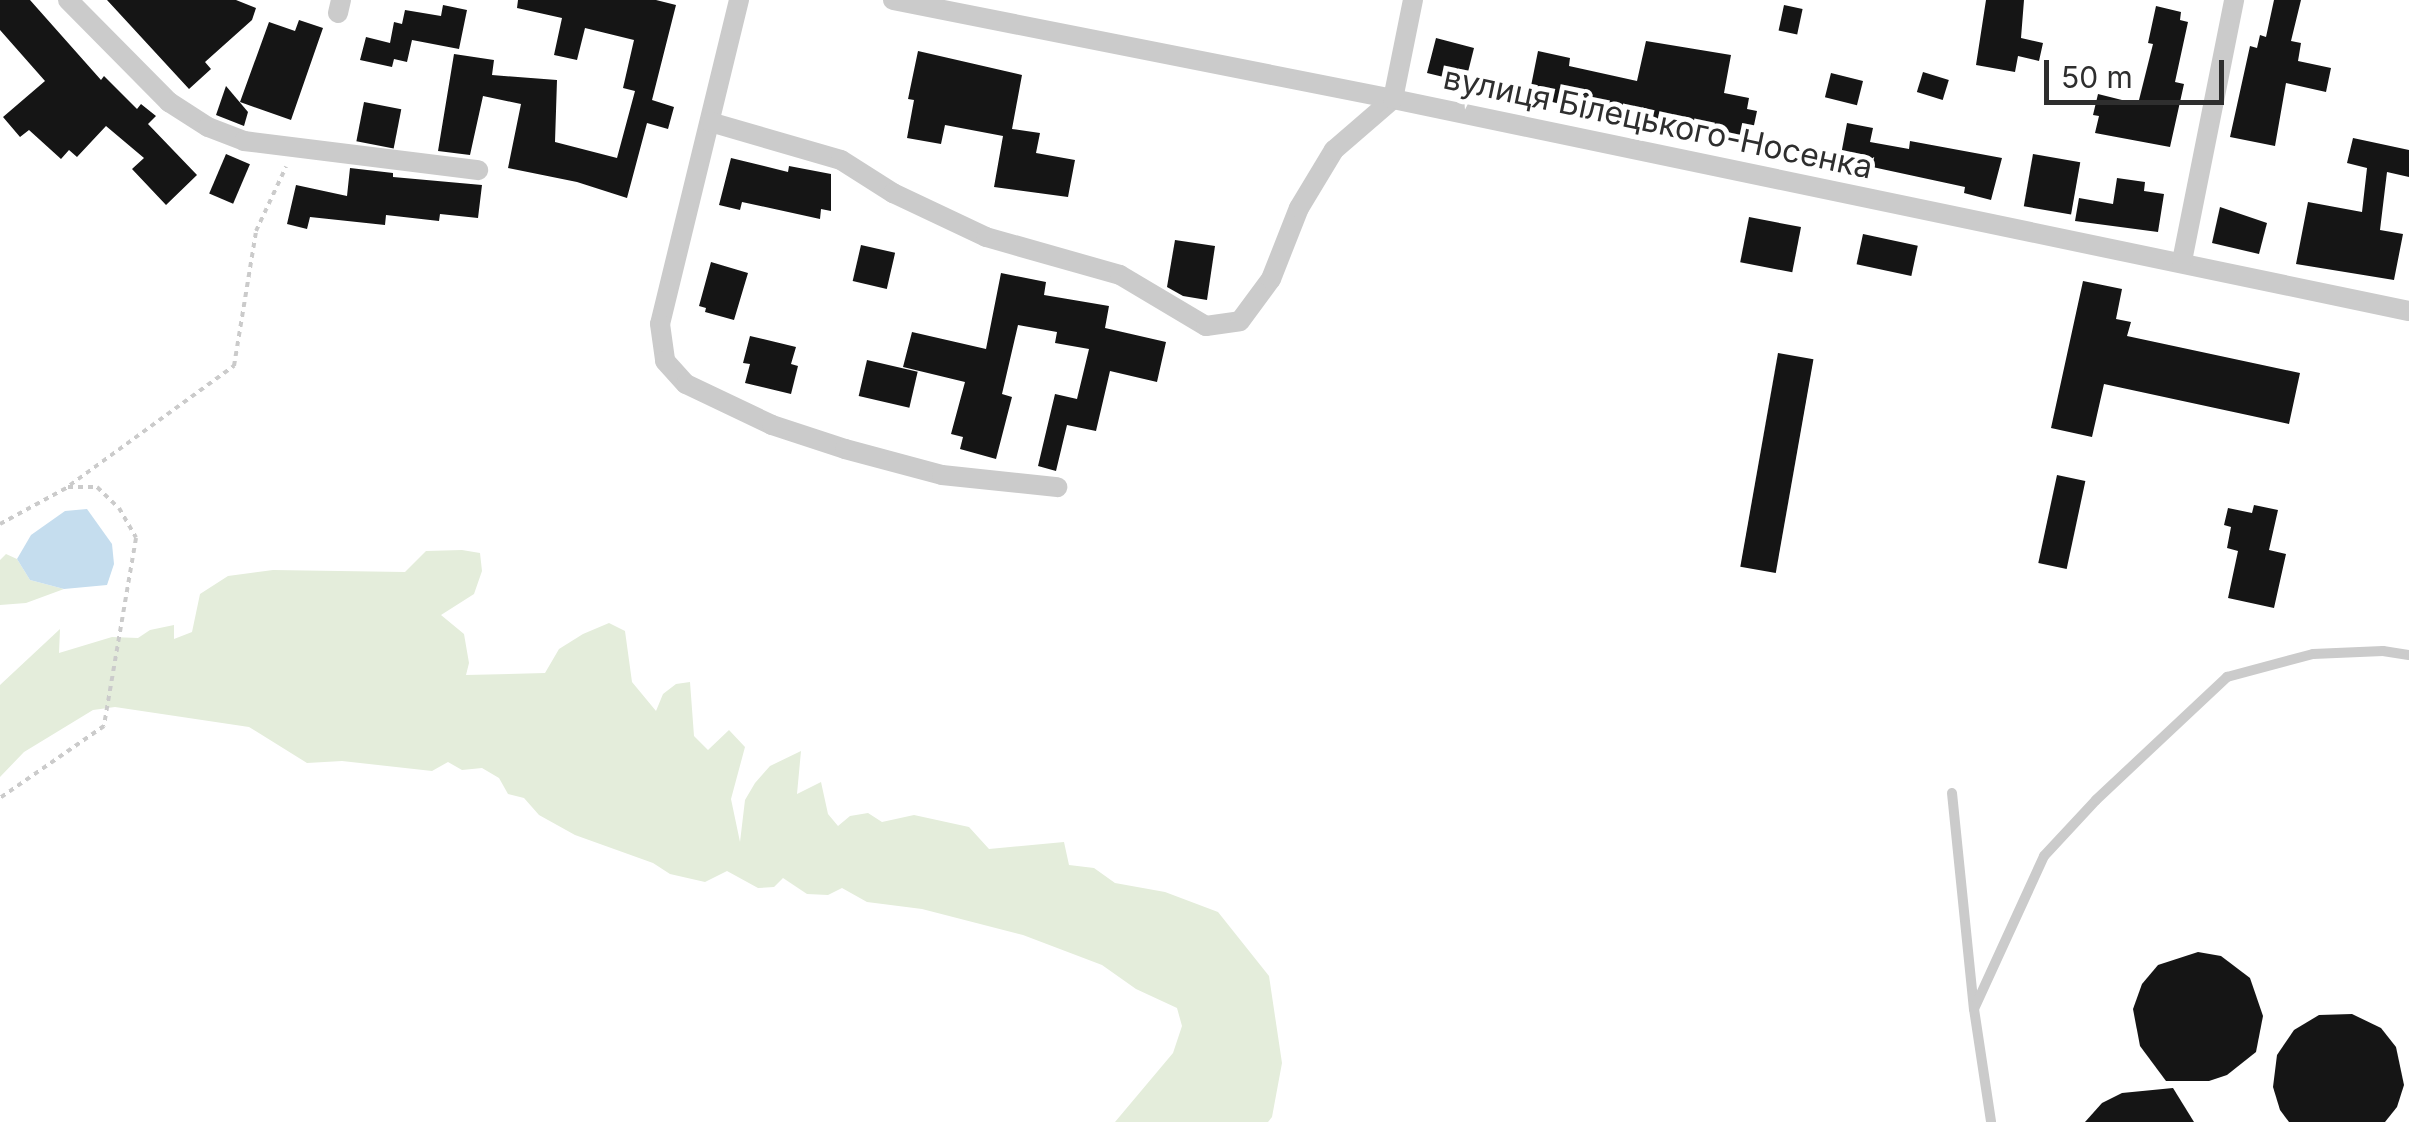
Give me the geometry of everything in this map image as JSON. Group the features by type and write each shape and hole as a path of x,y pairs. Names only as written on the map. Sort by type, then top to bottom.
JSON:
{"street":[{"path":"68,0 169,102 208,127 244,141 478,170"},
{"path":"739,0 660,324 665,361 686,384 772,425 942,475 1057,487"},
{"name":"вулиця Білецького-Носенка","path":"893,0 1394,98 2409,311"},
{"path":"710,122 841,160 893,193 986,237 1120,275 1206,326 1240,321 1271,279 1299,208 1334,150 1394,98 1413,0"},
{"path":"2182,261 2234,0"}],"lane":[{"path":"1974,1009 2044,856 2137,760 2228,676 2313,654 2384,651 2409,655"},
{"path":"1952,793 1974,1009 1992,1122"}],"path":[{"path":"0,524 68,486 234,366 256,231 295,148"},
{"path":"0,798 104,726 136,538 119,508 97,486 68,486"}],"green space":[{"path":"426,551 480,553 482,571 474,594 441,615 464,634 469,663 466,675 545,673 559,649 583,634 609,623 625,631 632,682 656,711 663,694 676,684 690,682 694,736 708,750 729,730 745,747 731,799 740,842 745,800 755,783 770,766 801,751 797,794 821,782 828,814 838,826 850,816 868,813 882,822 914,815 969,827 989,849 1064,842 1069,865 1094,868 1115,883 1165,892 1218,912 1269,976 1282,1063 1272,1117 1268,1122 1115,1122 1173,1053 1182,1026 1177,1008 1136,989 1102,965 1023,935 922,909 867,902 842,888 828,895 807,894 783,878 774,887 758,888 727,871 705,882 670,874 653,863 575,835 539,815 524,798 508,794 499,778 482,768 462,770 448,762 432,771 342,761 307,763 249,727 115,707 93,710 24,752 0,777 0,685 60,629 59,653 112,637 138,638 150,630 174,625 174,639 192,632 200,594 228,576 273,570 405,572"},
{"path":"6,554 17,559 30,580 64,589 26,603 0,605 0,560"}],"water":[{"path":"87,509 112,544 114,564 107,585 64,589 30,580 17,559 31,535 65,511"}],"building":[{"path":"0,0 30,0 101,80 104,76 137,109 141,104 156,116 148,124 197,175 166,205 132,169 144,158 106,126 77,157 69,150 61,159 29,130 20,137 3,117 45,81 0,30"},
{"path":"107,0 236,0 256,8 252,20 205,62 211,69 189,89"},
{"path":"518,0 656,0 676,5 652,100 674,107 668,129 647,123 627,198 577,182 508,168 521,104 483,96 470,155 438,151 454,54 494,60 492,75 557,80 555,142 617,158 635,91 623,88 634,40 585,28 577,60 554,55 562,18 517,8"},
{"path":"1986,0 2024,0 2021,38 2043,43 2039,61 2018,56 2015,72 1976,65"},
{"path":"2274,0 2301,0 2291,41 2301,43 2298,61 2331,68 2326,92 2286,83 2275,146 2230,137 2250,46 2257,48 2260,35 2266,37"},
{"path":"443,5 467,10 459,49 412,40 407,62 394,59 392,67 360,60 366,37 390,43 394,22 402,24 405,10 441,16"},
{"path":"1784,5 1803,9 1797,34 1779,30"},
{"path":"2156,6 2181,12 2180,20 2188,22 2175,82 2184,84 2170,147 2095,133 2099,116 2093,115 2098,94 2138,104 2153,44 2148,43"},
{"path":"299,20 323,28 291,120 240,102 269,22 295,31"},
{"path":"1436,38 1474,48 1468,72 1459,69 1456,80 1427,73"},
{"path":"1646,41 1731,55 1724,93 1749,98 1747,109 1757,111 1753,130 1746,128 1744,139 1643,118 1642,125 1529,96 1538,51 1570,58 1569,66 1637,81"},
{"path":"918,51 1022,75 1012,129 1040,133 1036,153 1075,160 1068,197 994,187 1003,136 945,125 941,144 907,138 914,100 908,99"},
{"path":"1923,72 1949,80 1943,100 1917,92"},
{"path":"1831,73 1863,81 1857,105 1825,97"},
{"path":"226,86 248,112 244,126 216,115"},
{"path":"364,102 401,109 394,149 356,141"},
{"path":"1847,123 1873,128 1870,142 1909,149 1910,141 2002,158 1991,200 1964,193 1965,187 1840,160"},
{"path":"2353,138 2409,150 2409,177 2387,172 2380,230 2403,234 2394,280 2296,264 2308,202 2362,212 2367,168 2347,163"},
{"path":"226,154 250,164 233,204 209,194"},
{"path":"2033,154 2080,162 2071,215 2024,206"},
{"path":"731,158 788,172 789,166 831,174 831,211 821,209 820,219 742,202 740,210 719,205"},
{"path":"350,168 393,173 393,177 482,185 478,218 440,214 439,221 386,215 385,225 310,217 307,229 287,224 296,185 347,196"},
{"path":"2117,178 2145,182 2144,191 2164,194 2158,232 2075,221 2079,198 2113,204"},
{"path":"2220,207 2267,223 2259,254 2212,243"},
{"path":"1749,217 1801,227 1792,272 1740,262"},
{"path":"1863,234 1918,246 1911,276 1857,264"},
{"path":"1175,240 1215,246 1207,300 1183,296 1167,287"},
{"path":"861,245 895,253 887,289 853,281"},
{"path":"711,262 748,273 734,320 705,312 706,308 699,306"},
{"path":"1001,273 1046,282 1044,295 1109,306 1105,328 1166,342 1157,382 1110,371 1096,431 1067,425 1056,471 1038,466 1055,394 1077,399 1089,349 1055,343 1057,332 1018,325 1002,394 1012,397 996,459 960,449 963,437 951,434 965,382 903,367 912,332 986,349"},
{"path":"2083,281 2122,289 2116,319 2131,322 2127,336 2300,373 2289,424 2104,384 2092,437 2051,428"},
{"path":"750,336 796,347 791,364 798,366 791,394 745,383 750,364 743,363"},
{"path":"1778,353 1813,359 1776,573 1740,567"},
{"path":"867,360 918,372 909,408 859,396"},
{"path":"2057,475 2085,481 2067,569 2038,563"},
{"path":"2254,505 2278,510 2269,550 2286,554 2274,608 2228,598 2238,551 2227,548 2231,527 2224,525 2228,508 2252,513"},
{"path":"2198,952 2221,956 2250,978 2263,1016 2256,1052 2227,1075 2209,1081 2166,1081 2140,1046 2133,1009 2142,984 2158,965"},
{"path":"2352,1014 2381,1028 2396,1047 2404,1085 2397,1107 2385,1122 2289,1122 2280,1110 2273,1087 2277,1055 2294,1030 2319,1015"},
{"path":"2173,1088 2194,1122 2085,1122 2102,1103 2122,1093"}]}
